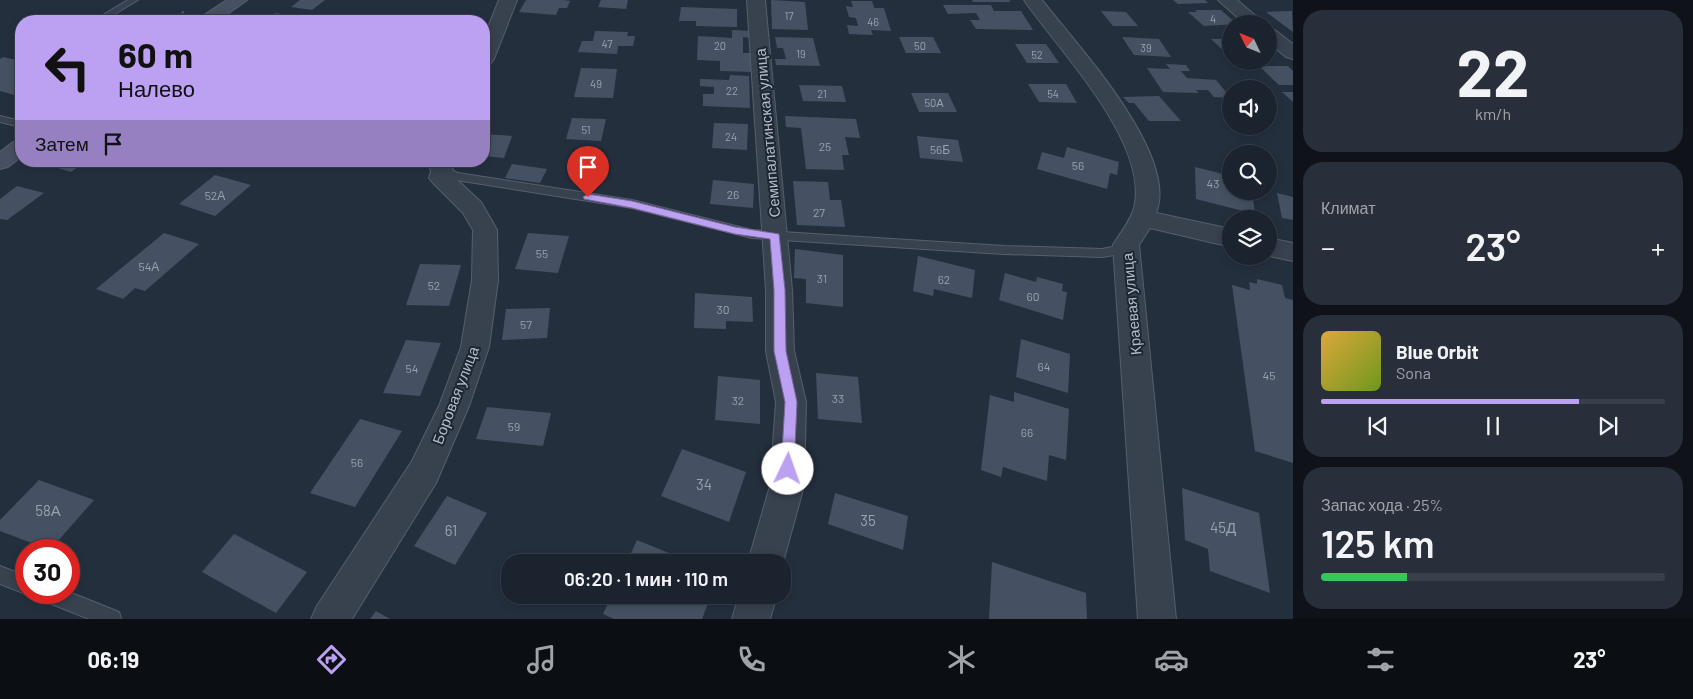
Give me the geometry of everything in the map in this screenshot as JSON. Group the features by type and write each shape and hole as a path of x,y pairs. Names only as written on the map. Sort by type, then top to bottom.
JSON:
{"main road":[{"path":"216,15 238,0"},
{"path":"0,162 15,151"}],"street":[{"path":"490,45 508,0"},
{"name":"Семипалатинская улица","path":"756,0 779,290 780,351 791,402 787,486 768,554"},
{"name":"Краевая улица","path":"1033,0 1108,95 1126,124 1146,173 1147,199 1142,218 1138,228 1126,245 1158,619"},
{"path":"1227,0 1245,15"},
{"path":"1278,42 1293,54"},
{"name":"Боровая улица","path":"330,619 424,472 454,406 475,348 485,280 484,230 472,208 441,178 440,167"},
{"path":"1142,218 1222,236"},
{"path":"1277,249 1293,252"},
{"path":"751,619 755,604"}],"lane":[{"path":"108,15 134,0"},
{"path":"0,119 15,123"},
{"path":"442,167 456,176 632,204 735,231 775,236 1102,254 1115,251 1126,245"},
{"path":"0,575 15,581"},
{"path":"75,604 112,619"}],"building":[{"path":"300,0 325,0 312,10 291,7"},
{"path":"526,0 570,1 567,8 559,8 556,15 519,12"},
{"path":"601,0 628,0 626,9 598,7"},
{"path":"771,0 805,2 808,30 772,29"},
{"path":"972,0 1009,0 1010,2 973,2"},
{"path":"1173,0 1205,0 1208,3 1178,4"},
{"path":"851,1 872,1 874,8 884,8 891,31 871,30 873,35 849,34 847,25 858,26 856,18 849,17 846,6 853,7"},
{"path":"943,5 991,5 994,11 1021,11 1033,30 976,29 970,20 980,20 976,13 948,14"},
{"path":"681,7 737,9 737,27 696,26 696,21 679,21"},
{"path":"1195,10 1221,10 1227,15 1222,15 1222,25 1204,26 1188,12 1197,12"},
{"path":"1101,11 1126,12 1138,26 1113,26"},
{"path":"1292,11 1293,32 1278,21 1278,15 1270,15 1266,12"},
{"path":"275,13 290,15 272,15"},
{"path":"732,30 751,31 751,38 743,37 743,53 753,53 754,72 720,71 720,61 697,60 698,36 732,38"},
{"path":"595,31 628,32 627,36 635,36 633,46 618,46 617,54 578,52 582,41 593,41"},
{"path":"775,37 813,38 820,66 776,65 775,59 786,59 783,48 777,48"},
{"path":"899,37 933,37 941,53 906,53"},
{"path":"1122,37 1159,39 1171,57 1134,55"},
{"path":"1211,39 1222,39 1222,49"},
{"path":"1015,44 1046,44 1059,63 1027,63"},
{"path":"3,57 15,60 15,95 0,91 0,59"},
{"path":"1166,64 1186,65 1190,71 1181,71 1187,78 1216,80 1222,87 1222,97 1214,97 1208,90 1196,90 1199,93 1163,92 1147,68 1170,69"},
{"path":"1278,66 1288,66 1293,71 1293,85 1279,85 1277,80 1274,80 1263,70 1278,70"},
{"path":"581,68 617,69 613,98 574,97"},
{"path":"730,75 749,76 750,108 703,106 703,94 714,94 714,87 700,86 700,79 729,80"},
{"path":"1028,84 1066,84 1077,103 1039,102"},
{"path":"799,85 842,86 846,102 803,101"},
{"path":"1282,92 1293,92 1293,102"},
{"path":"911,93 948,93 957,112 919,112"},
{"path":"1159,96 1181,121 1149,121 1134,103 1129,103 1123,97"},
{"path":"785,116 856,119 860,138 845,137 849,155 842,155 844,170 806,169 801,128 786,127"},
{"path":"572,118 606,119 601,141 566,139"},
{"path":"714,123 748,124 747,150 712,148"},
{"path":"490,134 512,136 504,158 490,157"},
{"path":"917,136 958,140 963,162 920,158"},
{"path":"1067,147 1119,162 1117,175 1110,173 1107,189 1037,169 1042,152 1064,158"},
{"path":"512,164 547,169 540,183 505,178"},
{"path":"54,167 78,167 71,172"},
{"path":"1195,167 1222,174 1222,200 1253,200 1254,210 1239,210 1196,199"},
{"path":"215,175 251,185 215,216 179,204"},
{"path":"713,180 754,184 753,208 710,204"},
{"path":"793,181 828,182 830,200 841,200 845,227 797,225"},
{"path":"17,186 44,193 7,220 0,219 0,199"},
{"path":"1277,193 1293,197 1293,220 1282,218"},
{"path":"164,233 199,244 145,291 135,288 123,299 96,289"},
{"path":"528,233 569,236 558,273 515,269"},
{"path":"795,249 843,255 843,307 806,303 806,279 794,278"},
{"path":"918,256 975,270 972,298 934,289 933,296 913,291"},
{"path":"420,264 461,265 449,306 406,305"},
{"path":"1005,273 1036,282 1037,277 1063,284 1062,291 1067,292 1063,320 999,300"},
{"path":"1257,279 1282,285 1285,298 1293,300 1293,463 1255,451 1232,285 1250,290 1249,282 1257,284"},
{"path":"695,293 752,297 753,322 726,321 726,329 694,328"},
{"path":"550,308 547,338 502,340 506,309"},
{"path":"1021,339 1070,354 1068,393 1016,377"},
{"path":"406,340 441,343 420,396 383,393"},
{"path":"816,373 858,377 862,423 818,419"},
{"path":"718,376 760,380 760,424 715,420"},
{"path":"1014,392 1069,409 1066,460 1049,455 1047,481 1003,467 1001,477 981,470 990,395 1014,402"},
{"path":"487,407 551,413 543,446 476,439"},
{"path":"360,419 402,431 355,507 310,493"},
{"path":"682,449 746,472 729,522 661,496"},
{"path":"39,480 94,500 60,539 21,539 0,531 0,520"},
{"path":"1182,488 1259,513 1270,593 1210,571 1208,549 1185,540"},
{"path":"835,493 908,516 903,550 828,524"},
{"path":"447,496 487,513 455,565 414,546"},
{"path":"234,534 307,572 276,613 202,572"},
{"path":"637,540 671,554 631,554"},
{"path":"992,562 1086,593 1087,619 989,619"},
{"path":"608,604 708,604 702,619 614,619 603,614"},
{"path":"376,611 390,619 370,619"}],"route":[{"path":"588,197 632,204 735,231 775,236 779,290 780,351 791,402 788,469"}]}
